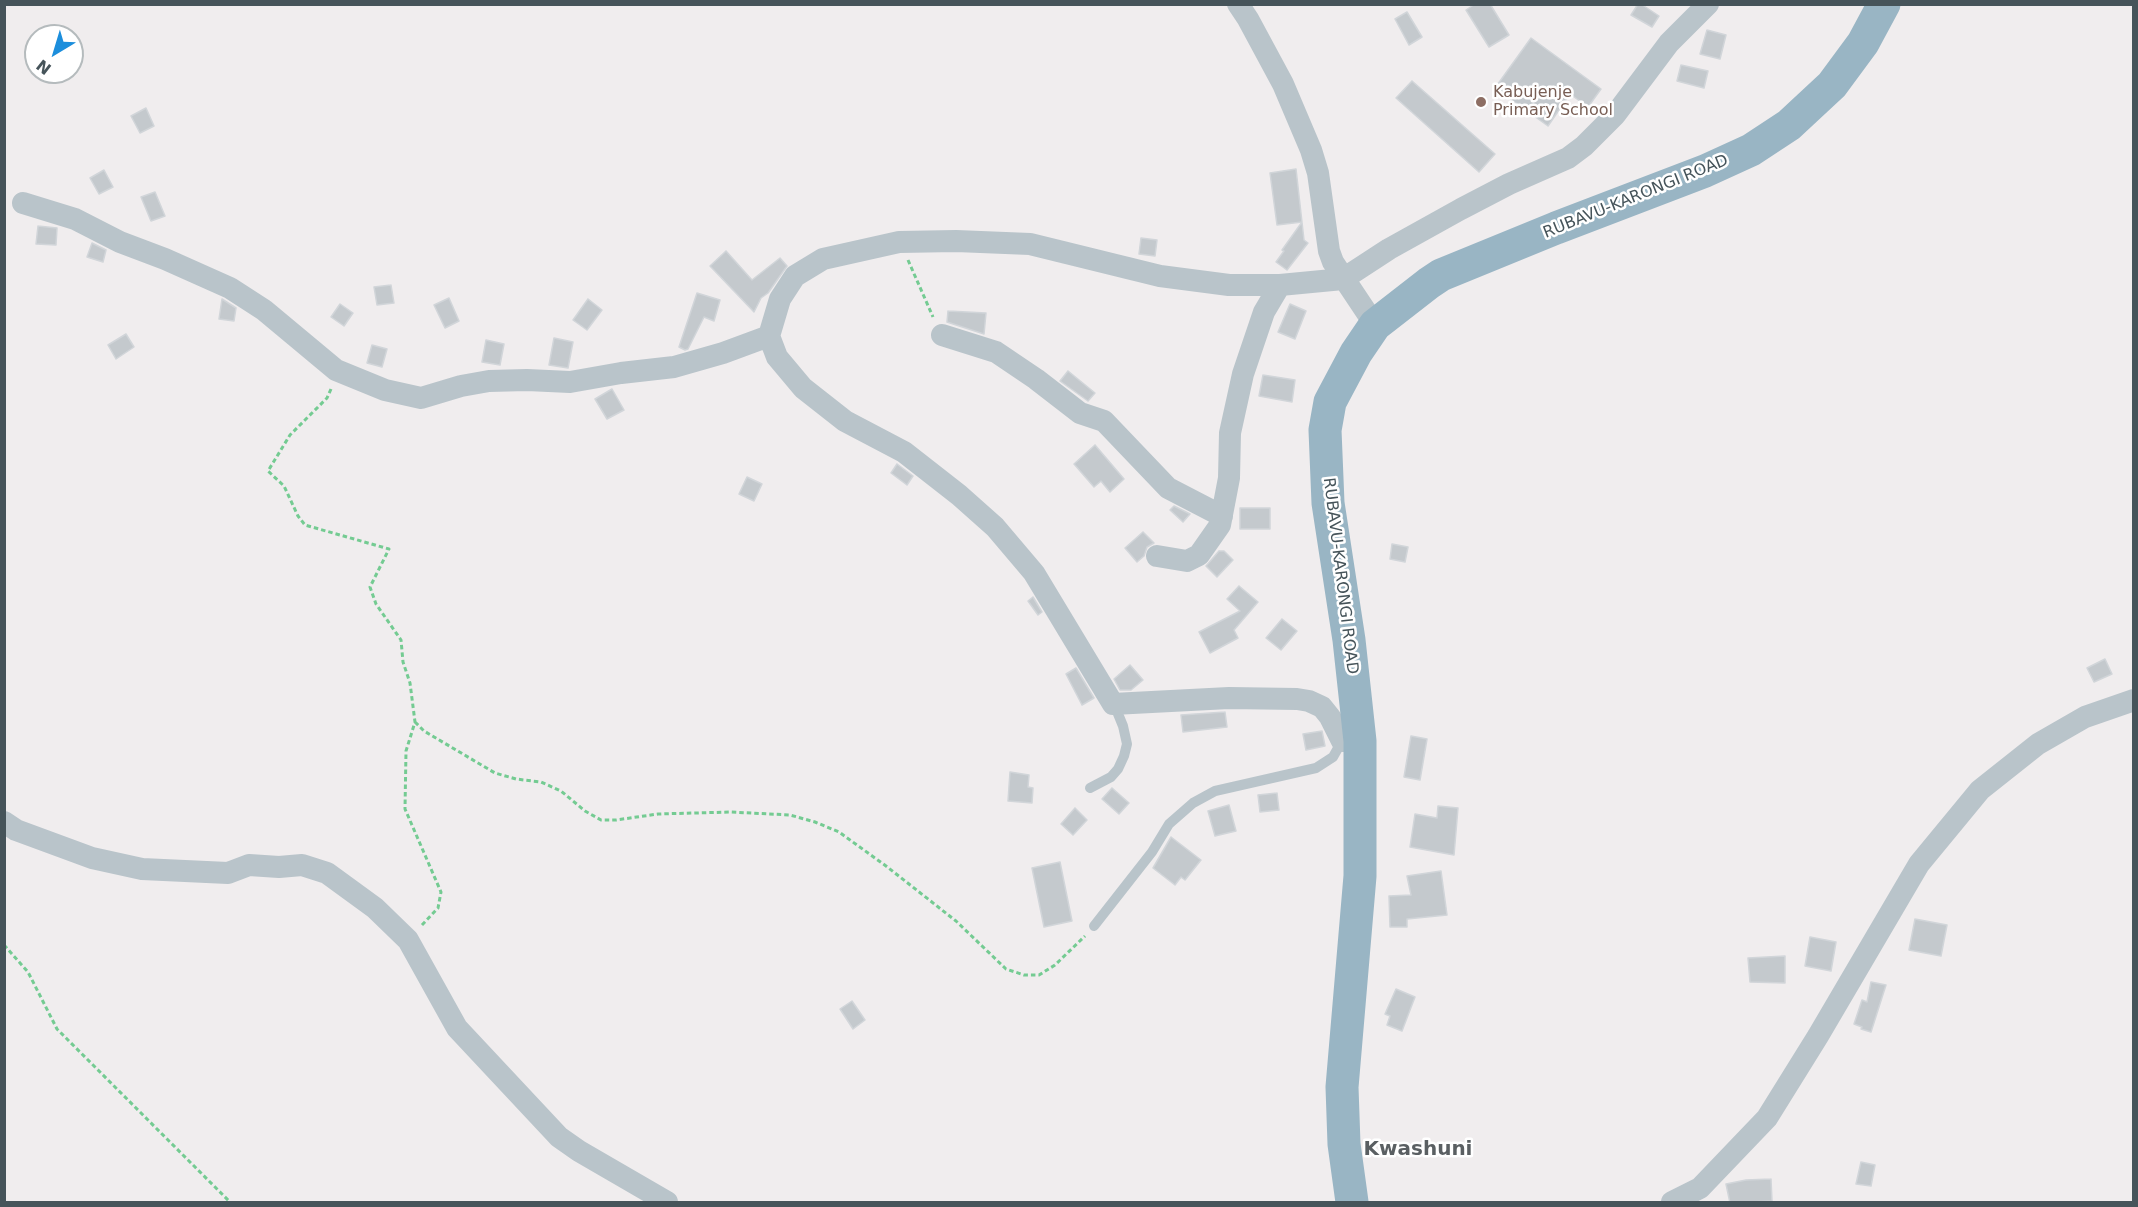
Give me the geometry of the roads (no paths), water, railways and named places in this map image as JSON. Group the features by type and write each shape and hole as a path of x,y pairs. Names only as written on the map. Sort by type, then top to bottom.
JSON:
{"highway":[{"name":"RUBAVU-KARONGI ROAD","path":"1348,1200 1342,1121 1342,1087 1360,876 1351,741 1349,640 1328,503 1325,430 1330,402 1356,353 1375,325 1399,304 1442,275 1566,224 1705,171 1751,150 1789,125 1832,85 1863,43 1884,4"}],"street":[{"path":"1238,4 1282,84 1311,150 1318,173 1329,251 1333,262 1375,325"},
{"path":"1351,741 1322,707 1297,699 1229,698 1113,704 1034,573 995,527 904,452 845,421 803,388 777,357 769,336 780,299 795,276 823,259 899,242 956,241 1030,244 1160,276 1229,285 1280,285 1343,279 1389,249 1461,209 1509,184 1568,158 1584,146 1615,115 1670,43 1708,4"},
{"path":"23,203 75,219 120,242 230,288 264,310 336,370 385,390 421,398 461,386 489,381 570,382 674,367 723,353 769,336"},
{"path":"1157,556 1187,561 1199,555 1220,525 1229,478 1230,433 1243,374 1263,312 1280,285"},
{"path":"942,335 996,352 1080,413 1104,421 1168,488 1222,516"},
{"path":"1672,1203 1700,1188 1767,1118 1919,864 1980,790 2038,744 2085,717 2133,700"},
{"path":"4,822 16,830 92,858 142,869 228,873 249,865 279,867 302,864 327,873 375,908 408,940 457,1028 559,1137 667,1203"}],"lane":[{"path":"1090,788 1111,777 1124,756 1127,744 1123,726 1113,704"},
{"path":"1094,926 1152,852 1169,825 1194,803 1215,791 1316,768 1351,741"}],"place":[{"name":"Kabujenje Primary School","path":"1481,102"}],"district":[{"name":"Kwashuni","path":"1418,1150"}]}
